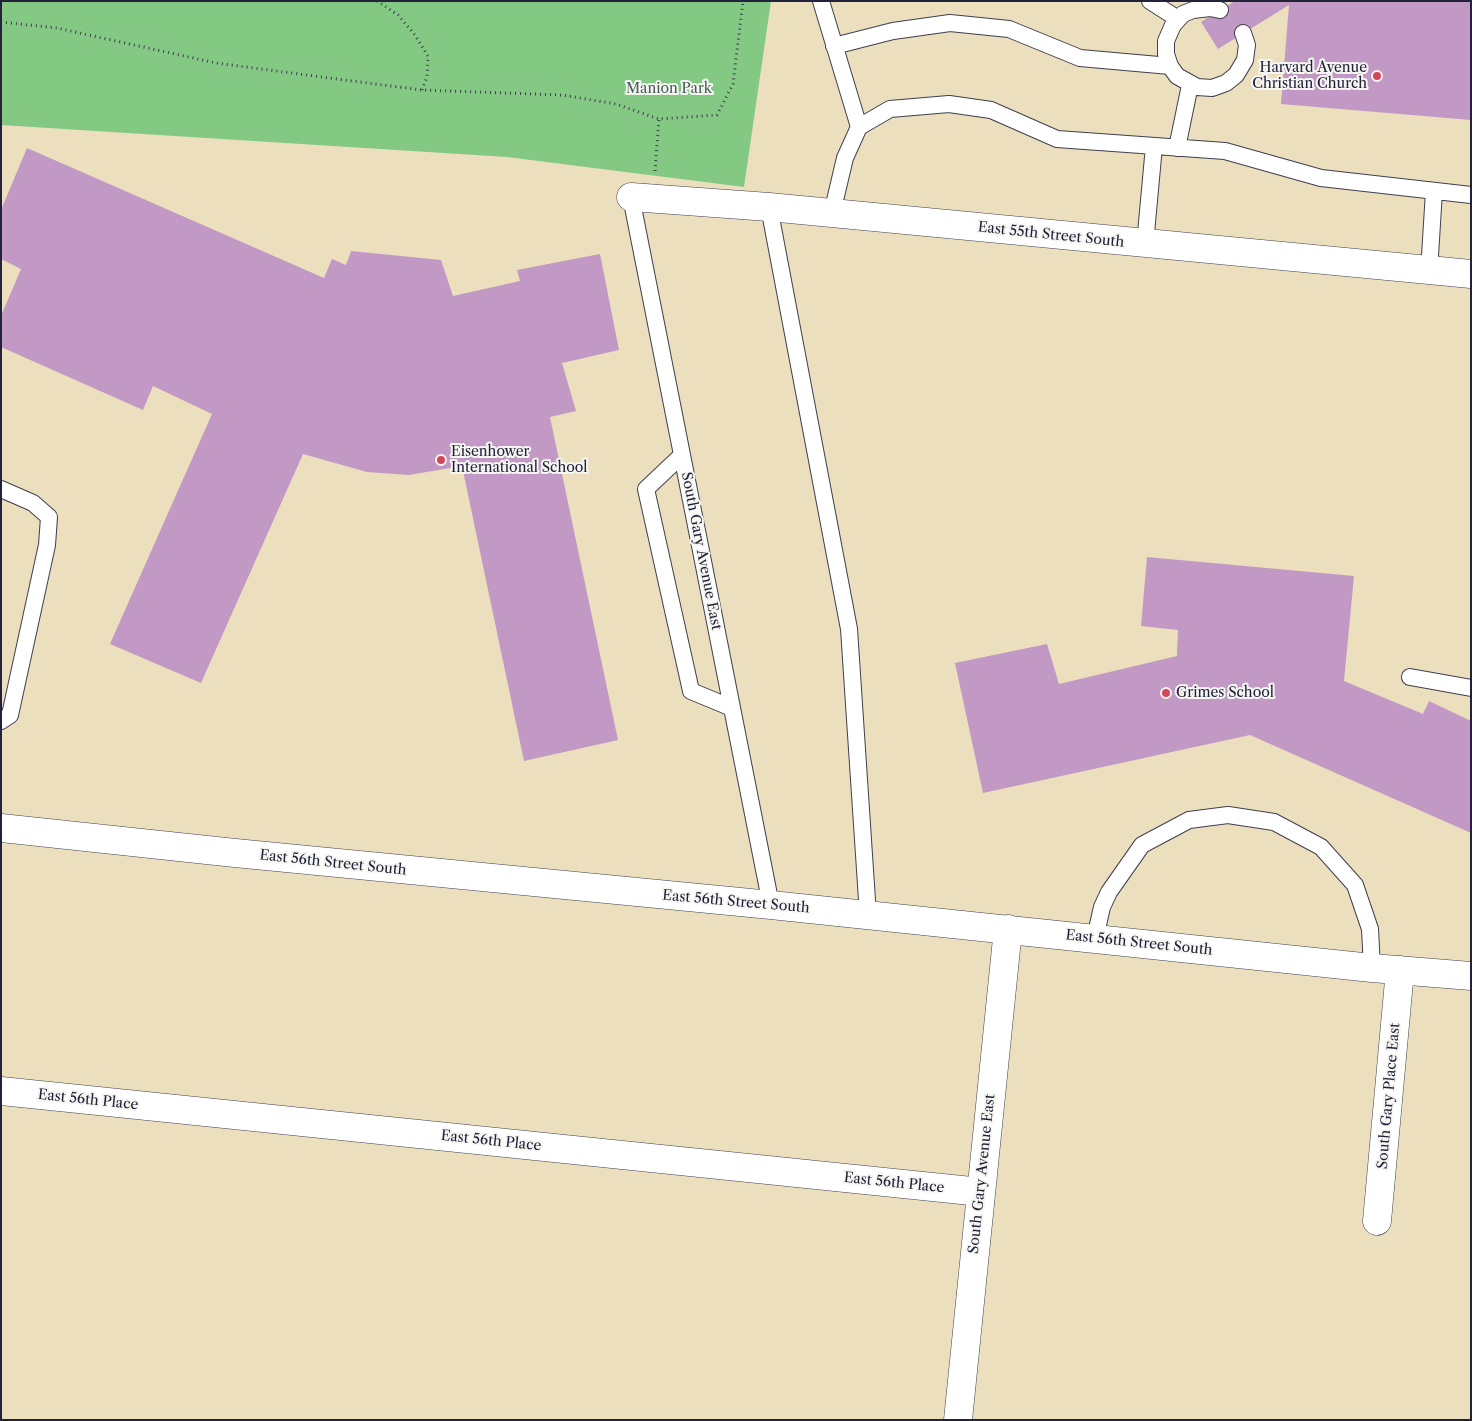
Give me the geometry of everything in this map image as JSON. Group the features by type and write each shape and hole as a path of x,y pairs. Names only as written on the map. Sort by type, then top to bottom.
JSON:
{"street":[{"name":"East 55th Street South","path":"642,198 769,207 1429,272 1471,274"},
{"name":"East 56th Street South","path":"1,828 235,854 868,914 1372,968 1471,976"},
{"name":"South Gary Avenue East","path":"958,1420 1008,929"},
{"name":"South Gary Place East","path":"1377,1221 1400,970"},
{"name":"East 56th Place","path":"1,1090 981,1192"}],"lane":[{"path":"821,1 859,127"},
{"path":"1150,1 1178,19"},
{"path":"1220,10 1198,8 1178,19 1169,31 1166,41 1166,54 1170,66 1177,76 1190,85 1207,88 1217,87 1234,77 1246,57 1244,33"},
{"path":"834,46 893,31 950,23 1010,29 1080,58 1170,66"},
{"path":"1177,148 1190,85"},
{"path":"832,213 845,158 859,127 890,109 949,104 991,110 1057,139 1225,151 1321,178 1471,195"},
{"path":"1145,244 1154,146"},
{"path":"1429,272 1434,191"},
{"name":"South Gary Avenue East","path":"642,198 682,455 771,905"},
{"path":"769,207 849,629 868,914"},
{"path":"682,455 646,488 691,692 732,708"},
{"path":"1,489 33,503 49,517 47,545 10,715 1,721"},
{"path":"1410,677 1471,688"},
{"path":"1095,938 1102,907 1109,892 1142,846 1189,820 1228,815 1274,822 1321,847 1355,885 1370,929 1372,968"}],"path":[{"path":"377,1 398,15 416,35 428,56 427,76 422,90"},
{"path":"1,22 58,28 216,63 422,90 562,95 616,104 659,119 717,115 733,84 743,1"},
{"path":"642,198 659,119"}],"green space":[{"name":"Manion Park","path":"1,1 771,1 744,187 507,157 1,125"}],"building":[{"name":"Harvard Avenue Christian Church","path":"1235,1 1471,1 1471,120 1281,104 1289,5 1218,49 1201,22"},
{"name":"Eisenhower International School","path":"27,148 324,278 332,259 346,265 351,251 441,260 453,296 520,281 517,270 600,254 619,350 562,363 576,411 550,417 618,740 524,761 462,466 409,475 367,472 303,454 201,683 110,644 212,414 153,386 143,410 1,347 1,316 21,269 1,259 1,210"},
{"name":"Grimes School","path":"1147,557 1354,576 1344,681 1423,714 1429,701 1471,721 1471,833 1250,735 983,793 955,663 1047,644 1059,684 1177,656 1178,630 1141,626"}],"place":[{"name":"Harvard Avenue Christian Church","path":"1377,76"},
{"name":"Eisenhower International School","path":"441,460"},
{"name":"Grimes School","path":"1166,693"}]}
